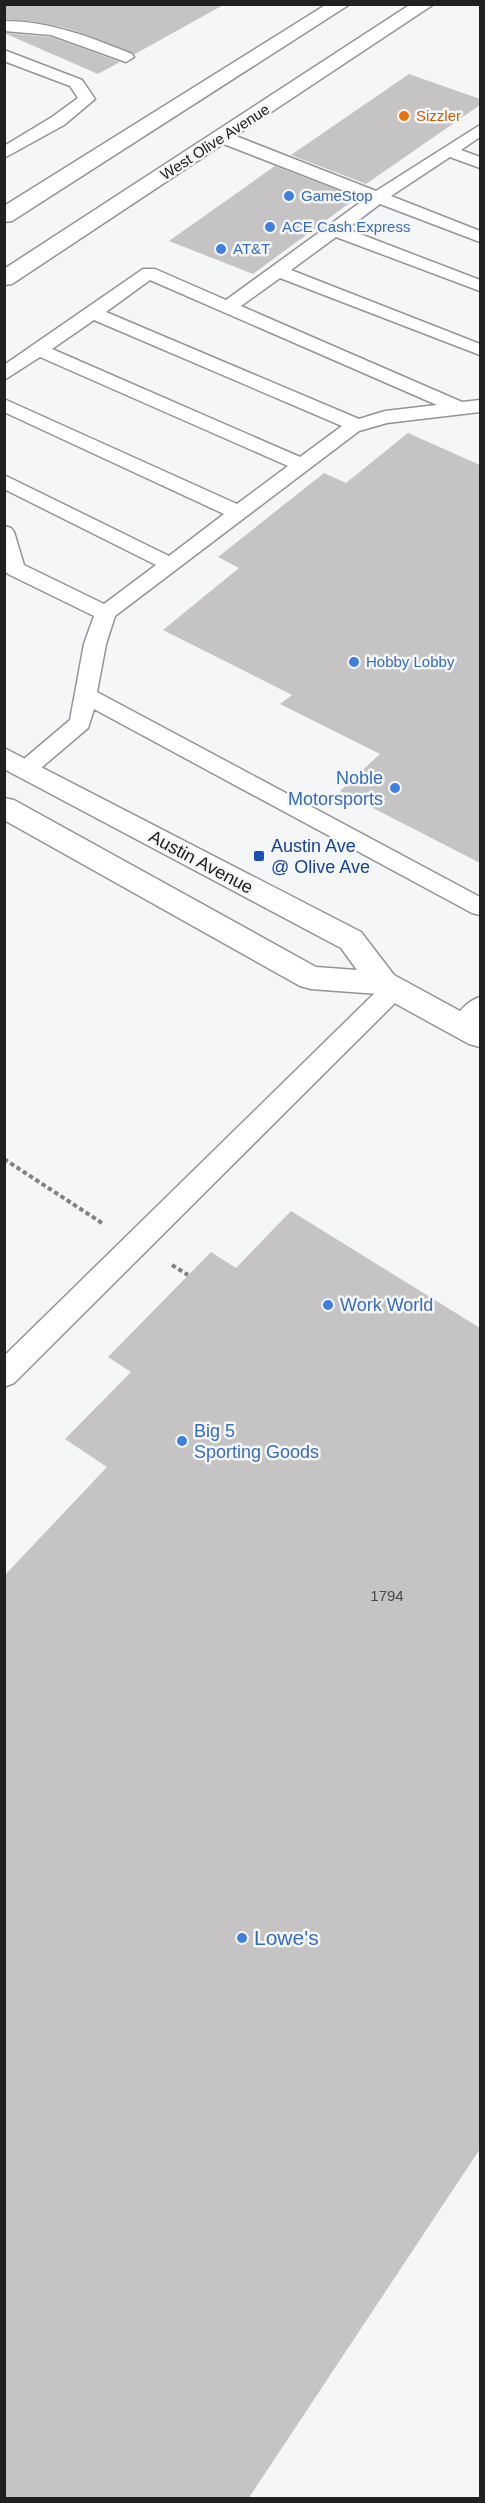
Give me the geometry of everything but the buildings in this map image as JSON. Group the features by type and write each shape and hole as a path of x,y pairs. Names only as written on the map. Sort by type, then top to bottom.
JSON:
{"main road":[{"path":"4,216 341,4"},
{"name":"West Olive Avenue","path":"4,279 425,4"},
{"name":"Austin Avenue","path":"12,764 351,940 389,986"},
{"path":"4,805 20,800 48,805 84,821 170,868 225,874"},
{"name":"Austin Avenue","path":"4,805 311,978 389,986 474,1023"}],"lane":[{"path":"4,26 34,25 53,29 126,57"},
{"path":"4,55 76,83 87,99 58,121 4,153"},
{"path":"228,308 394,186 480,130"},
{"path":"230,132 459,210"},
{"path":"230,132 379,197 480,237"},
{"path":"449,151 480,163"},
{"path":"334,230 480,286"},
{"path":"278,271 480,350"},
{"path":"4,374 149,273 460,408"},
{"path":"93,313 357,425"},
{"path":"39,350 301,464"},
{"path":"4,405 237,512"},
{"path":"12,764 80,723 87,696 95,644 106,613 169,564 332,440 357,425 385,417 480,406"},
{"path":"4,481 169,564"},
{"path":"4,532 15,568 106,613"},
{"path":"87,696 480,907"},
{"path":"4,1375 389,986"}],"path":[{"path":"4,1159 188,1275"}],"place":[{"name":"Sizzler","path":"404,116"},
{"name":"GameStop","path":"289,196"},
{"name":"ACE Cash Express","path":"270,227"},
{"name":"AT&T","path":"221,249"},
{"name":"Hobby Lobby","path":"354,662"},
{"name":"Noble Motorsports","path":"395,788"},
{"name":"Austin Ave @ Olive Ave","path":"259,856"},
{"name":"Work World","path":"328,1305"},
{"name":"Big 5 Sporting Goods","path":"182,1441"},
{"name":"Lowe's","path":"242,1938"}]}
